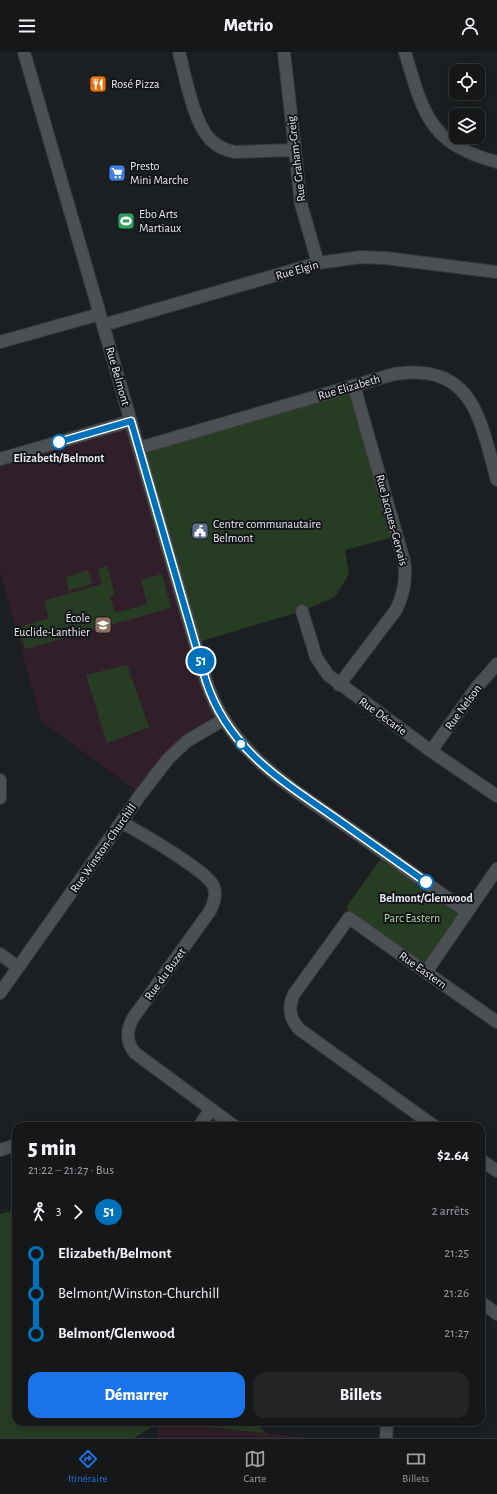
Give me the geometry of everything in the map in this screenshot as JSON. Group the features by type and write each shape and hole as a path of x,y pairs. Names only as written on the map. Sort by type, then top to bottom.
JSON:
{"street":[{"name":"Rue Belmont","path":"24,52 206,681 223,720 247,750 276,777 467,912"},
{"path":"179,52 198,120 212,141 219,146 234,152 294,150"},
{"name":"Rue Graham-Greig","path":"284,52 301,204 318,263"},
{"path":"405,52 420,103 432,125 450,141 474,155 497,162"},
{"name":"Rue Elgin","path":"0,342 102,320 318,263 361,257 379,257 497,272"},
{"name":"Rue Elizabeth","path":"139,448 394,374 418,372 440,376 457,386 469,399 478,416 497,480"},
{"name":"Rue Jacques-Gervais","path":"340,685 396,610 403,595 406,580 404,561 354,386"},
{"path":"0,459 131,421"},
{"name":"Rue Décarie","path":"302,610 319,664 340,685 431,751 497,796"},
{"name":"Rue Nelson","path":"431,751 476,688 497,664"},
{"name":"Rue Winston-Churchill","path":"0,993 141,794 177,749 223,720"},
{"path":"0,780 0,798"},
{"name":"Rue du Buzet","path":"122,822 203,873 214,886 214,898 210,911 133,1018 128,1033 130,1047 135,1053 229,1122"},
{"path":"426,972 497,869"},
{"name":"Rue Eastern","path":"428,1122 299,1029 292,1021 290,1008 294,994 349,918 497,1022"},
{"path":"0,954 18,967"},
{"path":"202,1122 211,1109"},
{"path":"0,1150 12,1146"},
{"path":"485,1163 497,1171"},
{"path":"485,1305 497,1314"},
{"path":"386,1438 387,1426"}],"shaded area":[{"name":"École Euclide-Lanthier","path":"131,421 223,720 187,741 141,794 41,721 0,571 0,459"},
{"path":"158,1426 198,1426 305,1438 157,1438"}],"green space":[{"path":"354,386 397,536 345,550 349,574 335,597 302,611 195,643 139,448"},
{"path":"107,566 115,595 110,596 115,613 147,604 141,580 162,574 171,608 25,649 19,627 49,618 44,601 102,584 98,569"},
{"path":"88,570 92,584 69,590 66,577"},
{"path":"127,665 149,727 107,743 86,675"},
{"name":"Parc Eastern","path":"385,853 467,912 426,972 349,918 347,906"},
{"path":"12,1211 12,1426 153,1426 134,1438 0,1438 0,1214"},
{"path":"198,1426 259,1426 266,1433"}],"bus line":[{"name":"51","path":"59,442 131,421 173,562 206,681 215,705 223,720 231,732 256,760 276,777 426,882"}],"place":[{"name":"Rosé Pizza","path":"98,84"},
{"name":"Presto Mini Marche","path":"117,173"},
{"name":"Ebo Arts Martiaux","path":"126,221"},
{"name":"Elizabeth/Belmont","path":"59,442"},
{"name":"Centre communautaire Belmont","path":"200,531"},
{"name":"École Euclide-Lanthier","path":"103,625"},
{"name":"Belmont/Glenwood","path":"426,882"}]}
